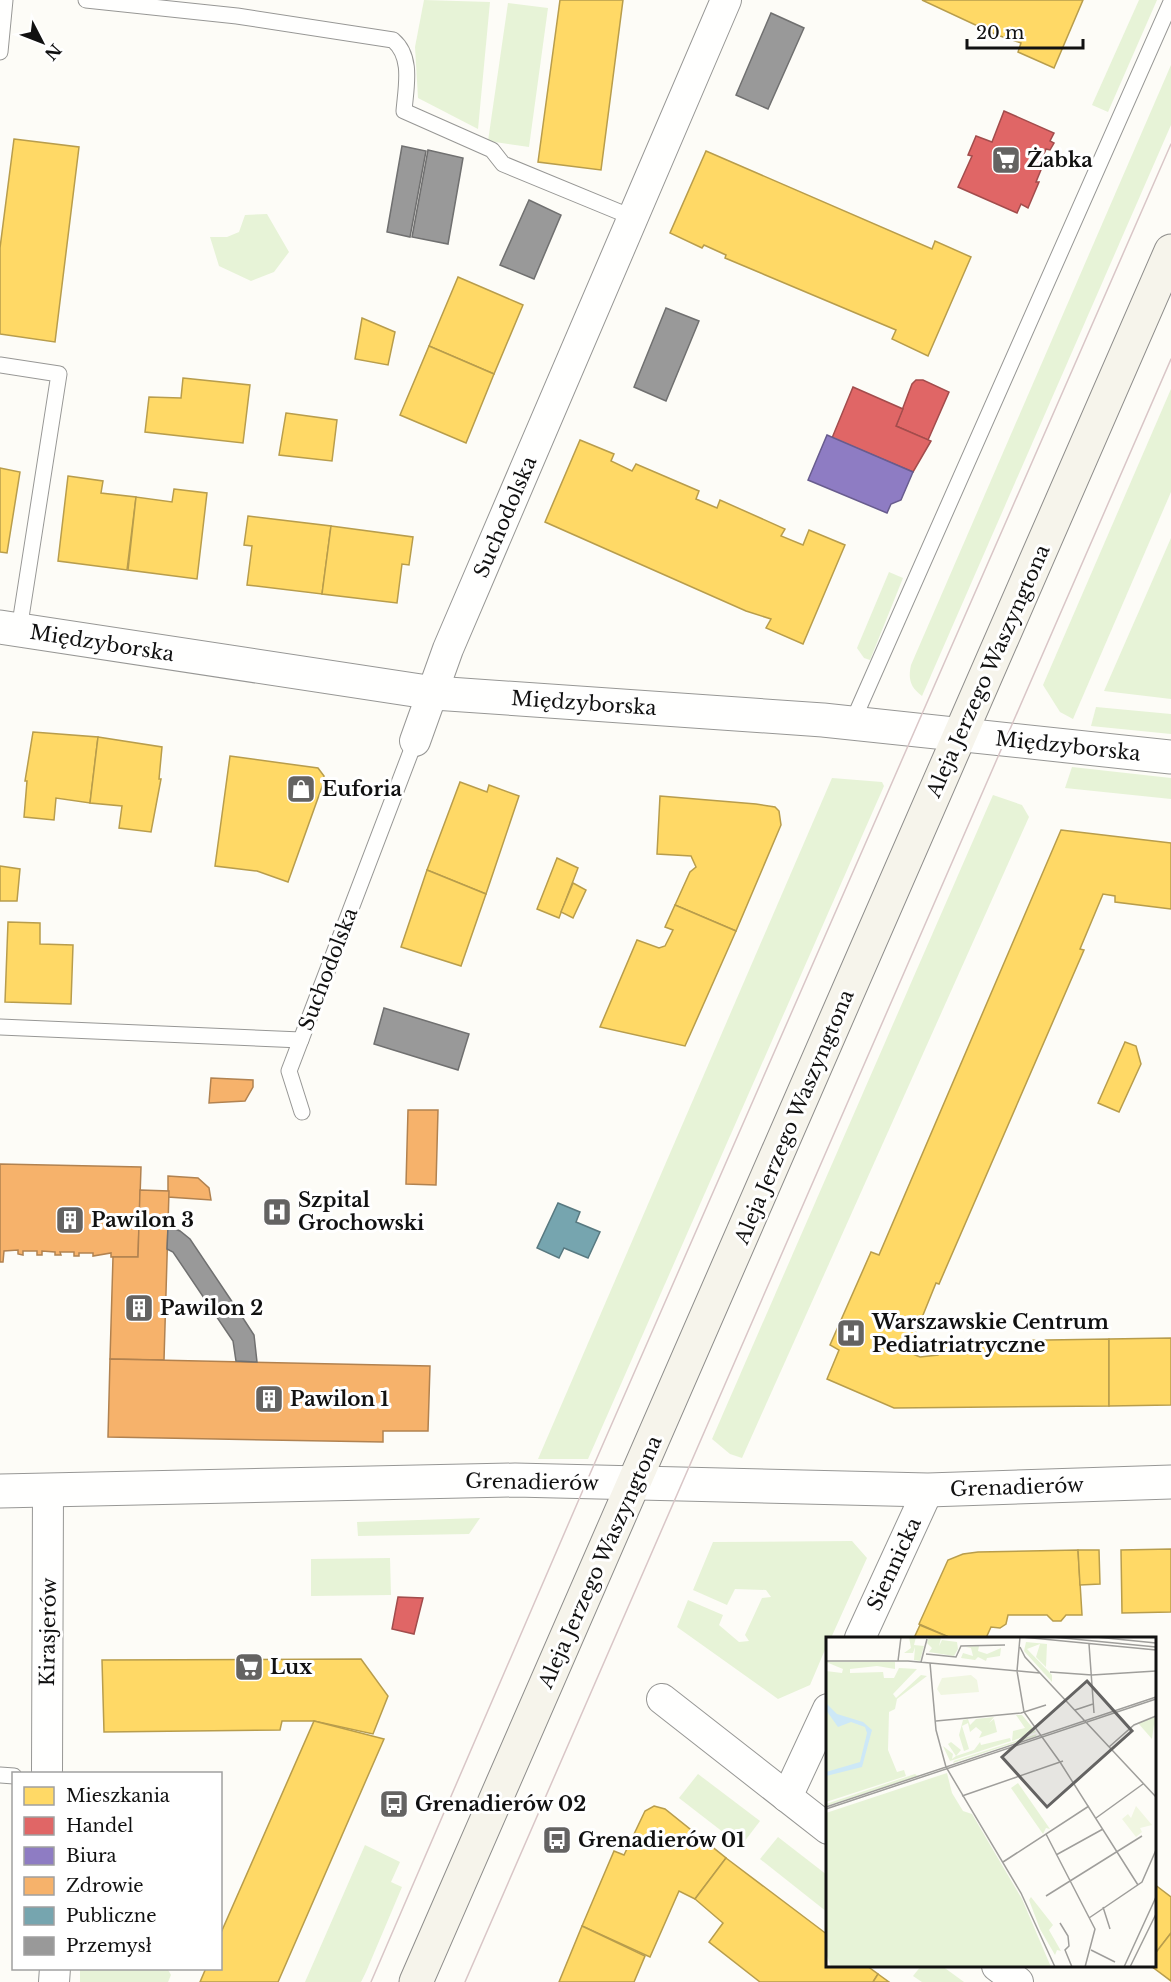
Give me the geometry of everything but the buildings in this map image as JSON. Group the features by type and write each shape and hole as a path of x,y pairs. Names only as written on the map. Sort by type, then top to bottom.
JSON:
{"main road":[{"name":"Aleja Jerzego Waszyngtona","path":"416,1982 1171,251"}],"street":[{"name":"Suchodolska","path":"415,741 448,649 726,0"},
{"name":"Międzyborska","path":"10,629 434,693 852,723 1171,757"},
{"name":"Grenadierów","path":"0,1491 515,1480 928,1490 1171,1482"},
{"name":"Kirasjerów","path":"47,1772 48,1490"},
{"name":"Siennicka","path":"860,1637 928,1490"},
{"path":"662,1699 826,1827"},
{"path":"787,1797 826,1713"},
{"path":"999,1967 1018,1982"}],"lane":[{"path":"0,52 5,0"},
{"path":"86,0 237,16 393,40 402,48 406,60 404,111 492,150 503,164 634,218"},
{"path":"852,723 1171,2"},
{"path":"0,365 59,374 10,629"},
{"name":"Suchodolska","path":"302,1112 289,1071 415,741"},
{"name":"Suchodolska","path":"0,1028 301,1040"}],"green space":[{"path":"424,0 490,2 478,129 418,98 415,47"},
{"path":"1139,0 1157,0 1108,112 1092,105"},
{"path":"508,3 548,8 529,147 488,141"},
{"path":"1171,65 1171,125 922,696 911,682 911,665"},
{"path":"267,214 289,252 274,272 251,281 219,266 210,237 227,237 239,232 245,215"},
{"path":"1171,389 1171,492 1073,719 1060,712 1043,685"},
{"path":"1171,538 1171,699 1104,691"},
{"path":"889,572 903,578 870,660 864,658 857,648"},
{"path":"1096,707 1171,714 1171,734 1091,726"},
{"path":"1072,767 1171,778 1171,799 1065,788"},
{"path":"832,778 882,782 884,786 588,1459 538,1459"},
{"path":"993,795 1022,805 1029,817 742,1458 730,1454 712,1439"},
{"path":"480,1518 469,1534 358,1536 357,1522"},
{"path":"852,1541 867,1558 831,1637 826,1637 826,1647 810,1685 778,1699 677,1627 688,1600 723,1615 719,1625 739,1642 749,1641 745,1635 762,1598 771,1597 766,1590 735,1589 727,1605 693,1590 713,1542"},
{"path":"390,1558 391,1595 311,1596 311,1559"},
{"path":"698,1774 760,1821 741,1846 679,1798"},
{"path":"778,1837 826,1874 826,1911 760,1859"},
{"path":"365,1845 400,1862 391,1882 402,1887 366,1972 361,1982 305,1982"},
{"path":"920,1967 943,1967 964,1982 922,1982 913,1976"},
{"path":"80,1970 168,1970 171,1975 168,1982 80,1982"}],"tram line":[{"path":"371,1982 586,1483 1171,144"},
{"path":"465,1982 1171,359"}],"place":[{"name":"Żabka","path":"1006,160"},
{"name":"Euforia","path":"301,789"},
{"name":"Szpital Grochowski","path":"277,1212"},
{"name":"Pawilon 3","path":"70,1220"},
{"name":"Pawilon 2","path":"139,1308"},
{"name":"Warszawskie Centrum Pediatriatryczne","path":"851,1333"},
{"name":"Pawilon 1","path":"269,1399"},
{"name":"Lux","path":"249,1667"},
{"name":"Grenadierów 02","path":"394,1804"},
{"name":"Grenadierów 01","path":"557,1840"}]}
